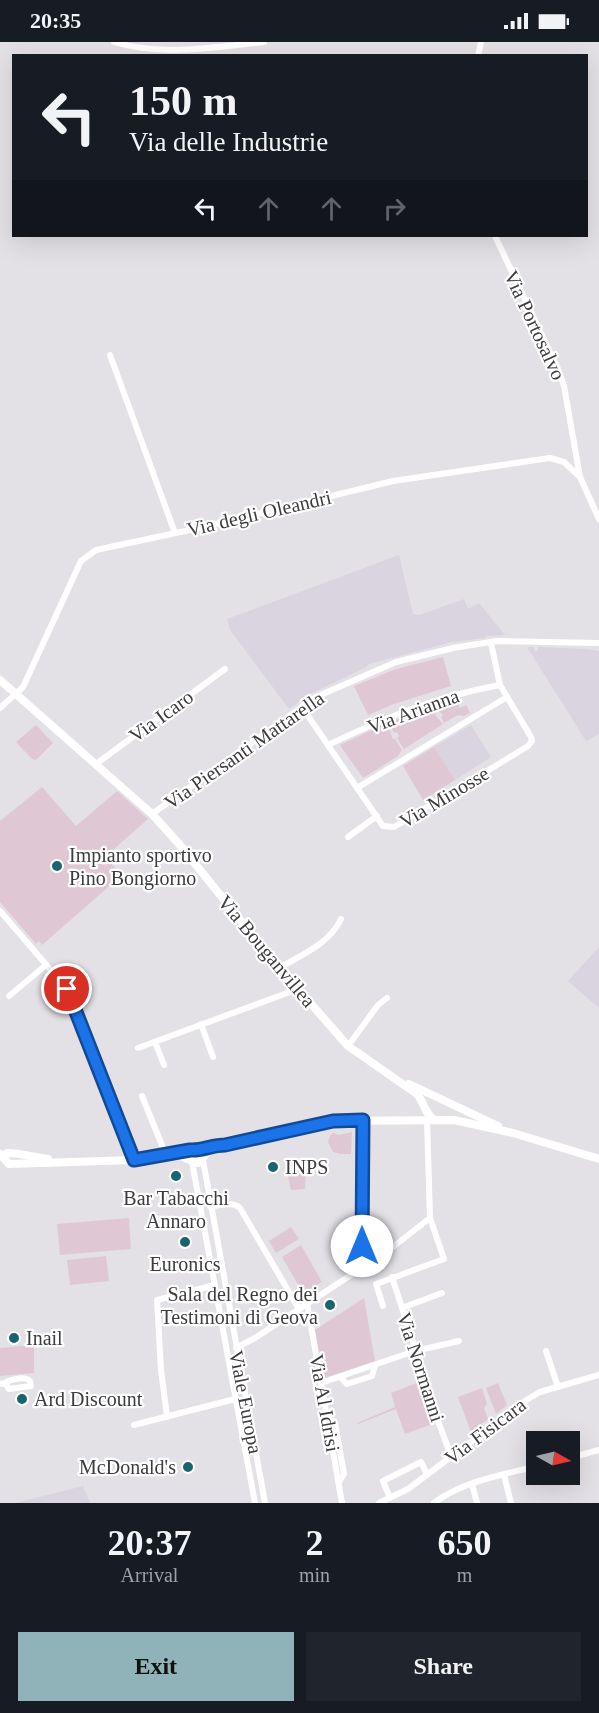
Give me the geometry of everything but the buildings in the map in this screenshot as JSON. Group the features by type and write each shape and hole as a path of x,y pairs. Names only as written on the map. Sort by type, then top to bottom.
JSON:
{"main road":[{"name":"Via Bouganvillea","path":"0,680 152,814 180,845 279,968 348,1046 393,1076"},
{"path":"393,1076 513,1133"},
{"path":"393,1076 417,1094 429,1116 434,1120"},
{"path":"395,1119 417,1116 431,1101 441,1100"},
{"path":"434,1120 445,1116 447,1111 441,1100"},
{"path":"5,1158 70,1162 134,1160 200,1154 225,1145 333,1121 395,1119 460,1121 513,1133 599,1159"},
{"path":"164,1156 180,1156 198,1163 200,1154"}],"street":[{"path":"114,42 141,49 169,52 264,42"},
{"name":"Via Portosalvo","path":"495,237 558,369 564,386 580,477 599,519"},
{"path":"110,355 175,533"},
{"name":"Via degli Oleandri","path":"17,694 23,687 82,560 96,550 393,481 550,458 564,462 580,477"},
{"name":"Via Piersanti Mattarella","path":"152,814 302,707 335,688 396,662 453,648 491,643 535,640 599,645"},
{"name":"Via Minosse","path":"302,707 383,826 394,827 531,744 531,737 500,685 491,643"},
{"name":"Via Icaro","path":"96,764 225,669"},
{"name":"Via Arianna","path":"328,745 391,715 426,702 500,685"},
{"path":"0,708 17,694"},
{"name":"Via Arianna","path":"357,788 507,697"},
{"path":"348,837 376,816"},
{"path":"0,911 67,989 134,1160"},
{"path":"279,968 326,940 341,919"},
{"path":"9,996 46,964"},
{"path":"138,1048 298,989"},
{"path":"348,1046 378,1005 387,998"},
{"path":"201,1024 213,1057"},
{"path":"155,1042 164,1065"},
{"path":"142,1096 164,1156"},
{"path":"362,1267 363,1120"},
{"path":"383,1306 376,1284 444,1259 430,1218 434,1120"},
{"name":"Viale Europa","path":"200,1154 265,1503"},
{"name":"Viale Europa","path":"191,1161 255,1503"},
{"path":"210,1207 235,1204 240,1208 298,1309"},
{"path":"236,1348 255,1338 362,1267 430,1218"},
{"name":"Via Normanni","path":"392,1277 420,1372 451,1456"},
{"path":"168,1417 160,1370 156,1300 215,1286"},
{"path":"402,1308 442,1293"},
{"name":"Via Al Idrisi","path":"307,1303 342,1503"},
{"path":"321,1383 415,1351 459,1341"},
{"path":"546,1351 558,1387"},
{"name":"Via Fisicara","path":"379,1503 408,1489 540,1392 599,1375"},
{"path":"135,1425 235,1399"},
{"path":"580,1455 599,1450"},
{"path":"390,1498 383,1481 421,1462 428,1474"},
{"path":"434,1503 444,1495 472,1484 526,1469"},
{"path":"504,1475 511,1503"},
{"path":"472,1484 477,1503"}],"shaded area":[{"path":"399,555 413,614 419,615 464,599 468,609 479,603 505,635 452,642 369,664 310,694 289,709 230,630 227,619"},
{"path":"527,647 534,647 534,651 538,651 538,647 599,651 599,734 586,741"},
{"path":"443,657 451,686 394,704 368,715 354,686 396,669"},
{"path":"456,700 460,708 466,705 470,713 464,716 458,715 444,723 441,717 443,715 434,706"},
{"path":"432,706 435,715 443,724 404,749 397,738 399,736 397,732 394,733 388,723"},
{"path":"387,723 393,739 402,750 398,756 363,778 340,745"},
{"path":"36,725 53,743 36,760 32,759 16,742"},
{"path":"471,725 491,757 455,780 434,747"},
{"path":"434,747 455,780 423,800 403,766"},
{"name":"Impianto sportivo Pino Bongiorno","path":"42,787 76,826 117,791 148,819 105,857 122,875 42,945 39,941 36,944 0,902 0,821"},
{"path":"599,947 599,1008 568,981"},
{"path":"352,1132 351,1154 333,1152 328,1142 330,1136 333,1133 339,1135"},
{"path":"306,1158 305,1189 291,1190 285,1162"},
{"path":"129,1218 131,1249 60,1255 57,1224"},
{"path":"291,1227 299,1239 276,1253 269,1241"},
{"path":"301,1245 322,1282 303,1293 282,1257"},
{"path":"106,1256 109,1281 70,1285 67,1260"},
{"path":"364,1298 375,1361 324,1378 315,1330"},
{"path":"34,1345 34,1373 0,1376 0,1348"},
{"path":"419,1382 435,1423 405,1434 396,1409 357,1423 395,1407 391,1393"},
{"path":"498,1383 507,1405 496,1414 486,1388"},
{"path":"482,1388 487,1404 484,1408 488,1419 471,1432 458,1397"},
{"path":"83,1486 90,1503 15,1503"}],"place":[{"name":"Impianto sportivo Pino Bongiorno","path":"57,866"},
{"name":"INPS","path":"273,1167"},
{"name":"Bar Tabacchi Annaro","path":"176,1176"},
{"name":"Euronics","path":"185,1242"},
{"name":"Sala del Regno dei Testimoni di Geova","path":"330,1305"},
{"name":"Inail","path":"14,1338"},
{"name":"Ard Discount","path":"22,1399"},
{"name":"McDonald's","path":"188,1467"}],"route":[{"path":"67,989 134,1160 198,1150 206,1146 225,1145 333,1121 363,1120 362,1246"}]}
